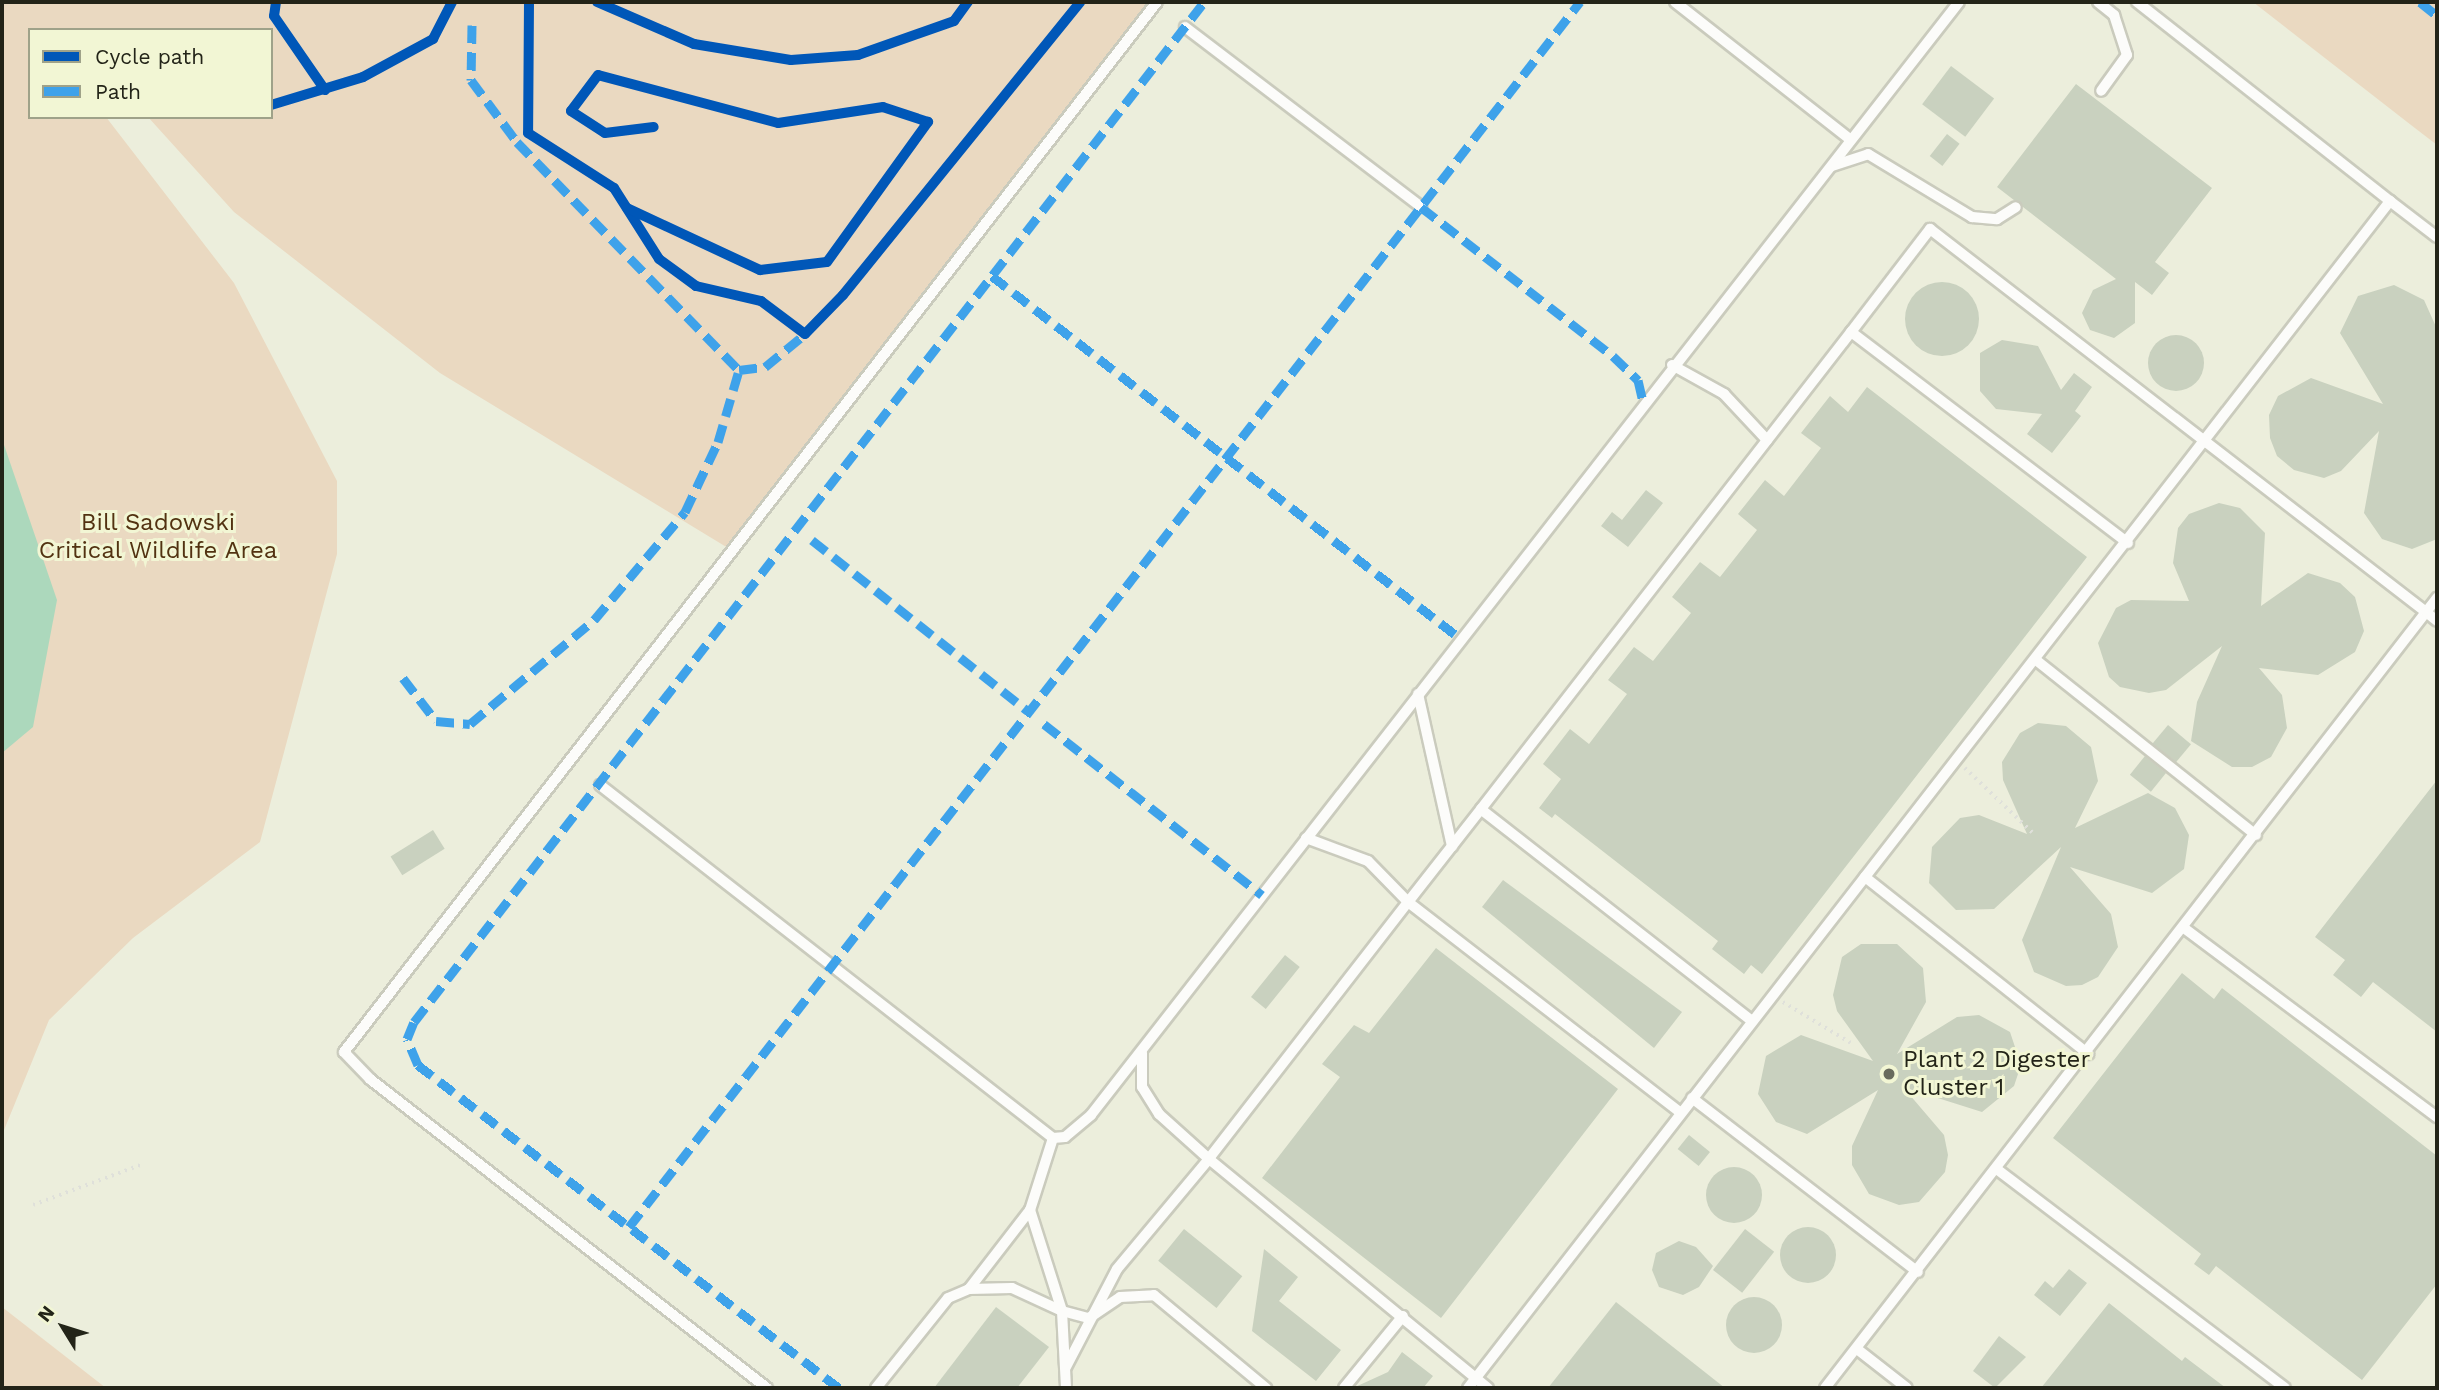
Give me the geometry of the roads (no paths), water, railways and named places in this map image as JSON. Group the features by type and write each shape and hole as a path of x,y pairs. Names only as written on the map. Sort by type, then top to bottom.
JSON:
{"lane":[{"path":"767,1388 370,1079 344,1052 1157,2"},
{"path":"1675,2 1850,139"},
{"path":"600,785 1053,1138 1066,1137 1083,1123 1143,1048 1672,365 1959,2"},
{"path":"2098,2 2114,15 2127,55 2101,91"},
{"path":"2137,2 2437,237"},
{"path":"1185,27 1421,207"},
{"path":"1825,171 1851,155 1868,154 1972,217 1997,219 2016,207"},
{"path":"1468,1388 1773,994 2207,442 2390,201"},
{"path":"1066,1367 1090,1318 1152,1221 1209,1159 1930,229 2437,621"},
{"path":"1851,332 2128,543"},
{"path":"1672,365 1724,394 1767,440"},
{"path":"1825,1388 2088,1054 2437,598"},
{"path":"2036,660 2256,835"},
{"path":"1418,694 1452,846"},
{"path":"1481,809 1752,1021"},
{"path":"1306,838 1368,860 1408,902 1681,1112"},
{"path":"1866,877 2088,1054"},
{"path":"2184,928 2437,1117"},
{"path":"1143,1048 1142,1087 1159,1114 1209,1159 1478,1376 1488,1388"},
{"path":"1692,1098 1918,1272"},
{"path":"969,1289 1030,1210 1053,1138"},
{"path":"1998,1170 2285,1388"},
{"path":"1030,1210 1062,1311 1066,1388"},
{"path":"876,1388 948,1298 969,1289 1012,1288 1062,1311 1090,1318 1120,1297 1154,1295 1266,1388"},
{"path":"1344,1388 1403,1316"},
{"path":"1857,1349 1907,1388"}],"place":[{"name":"Plant 2 Digester Cluster 1","path":"1889,1074"}],"park label":[{"name":"Bill Sadowski Critical Wildlife Area","path":"158,537"}]}
